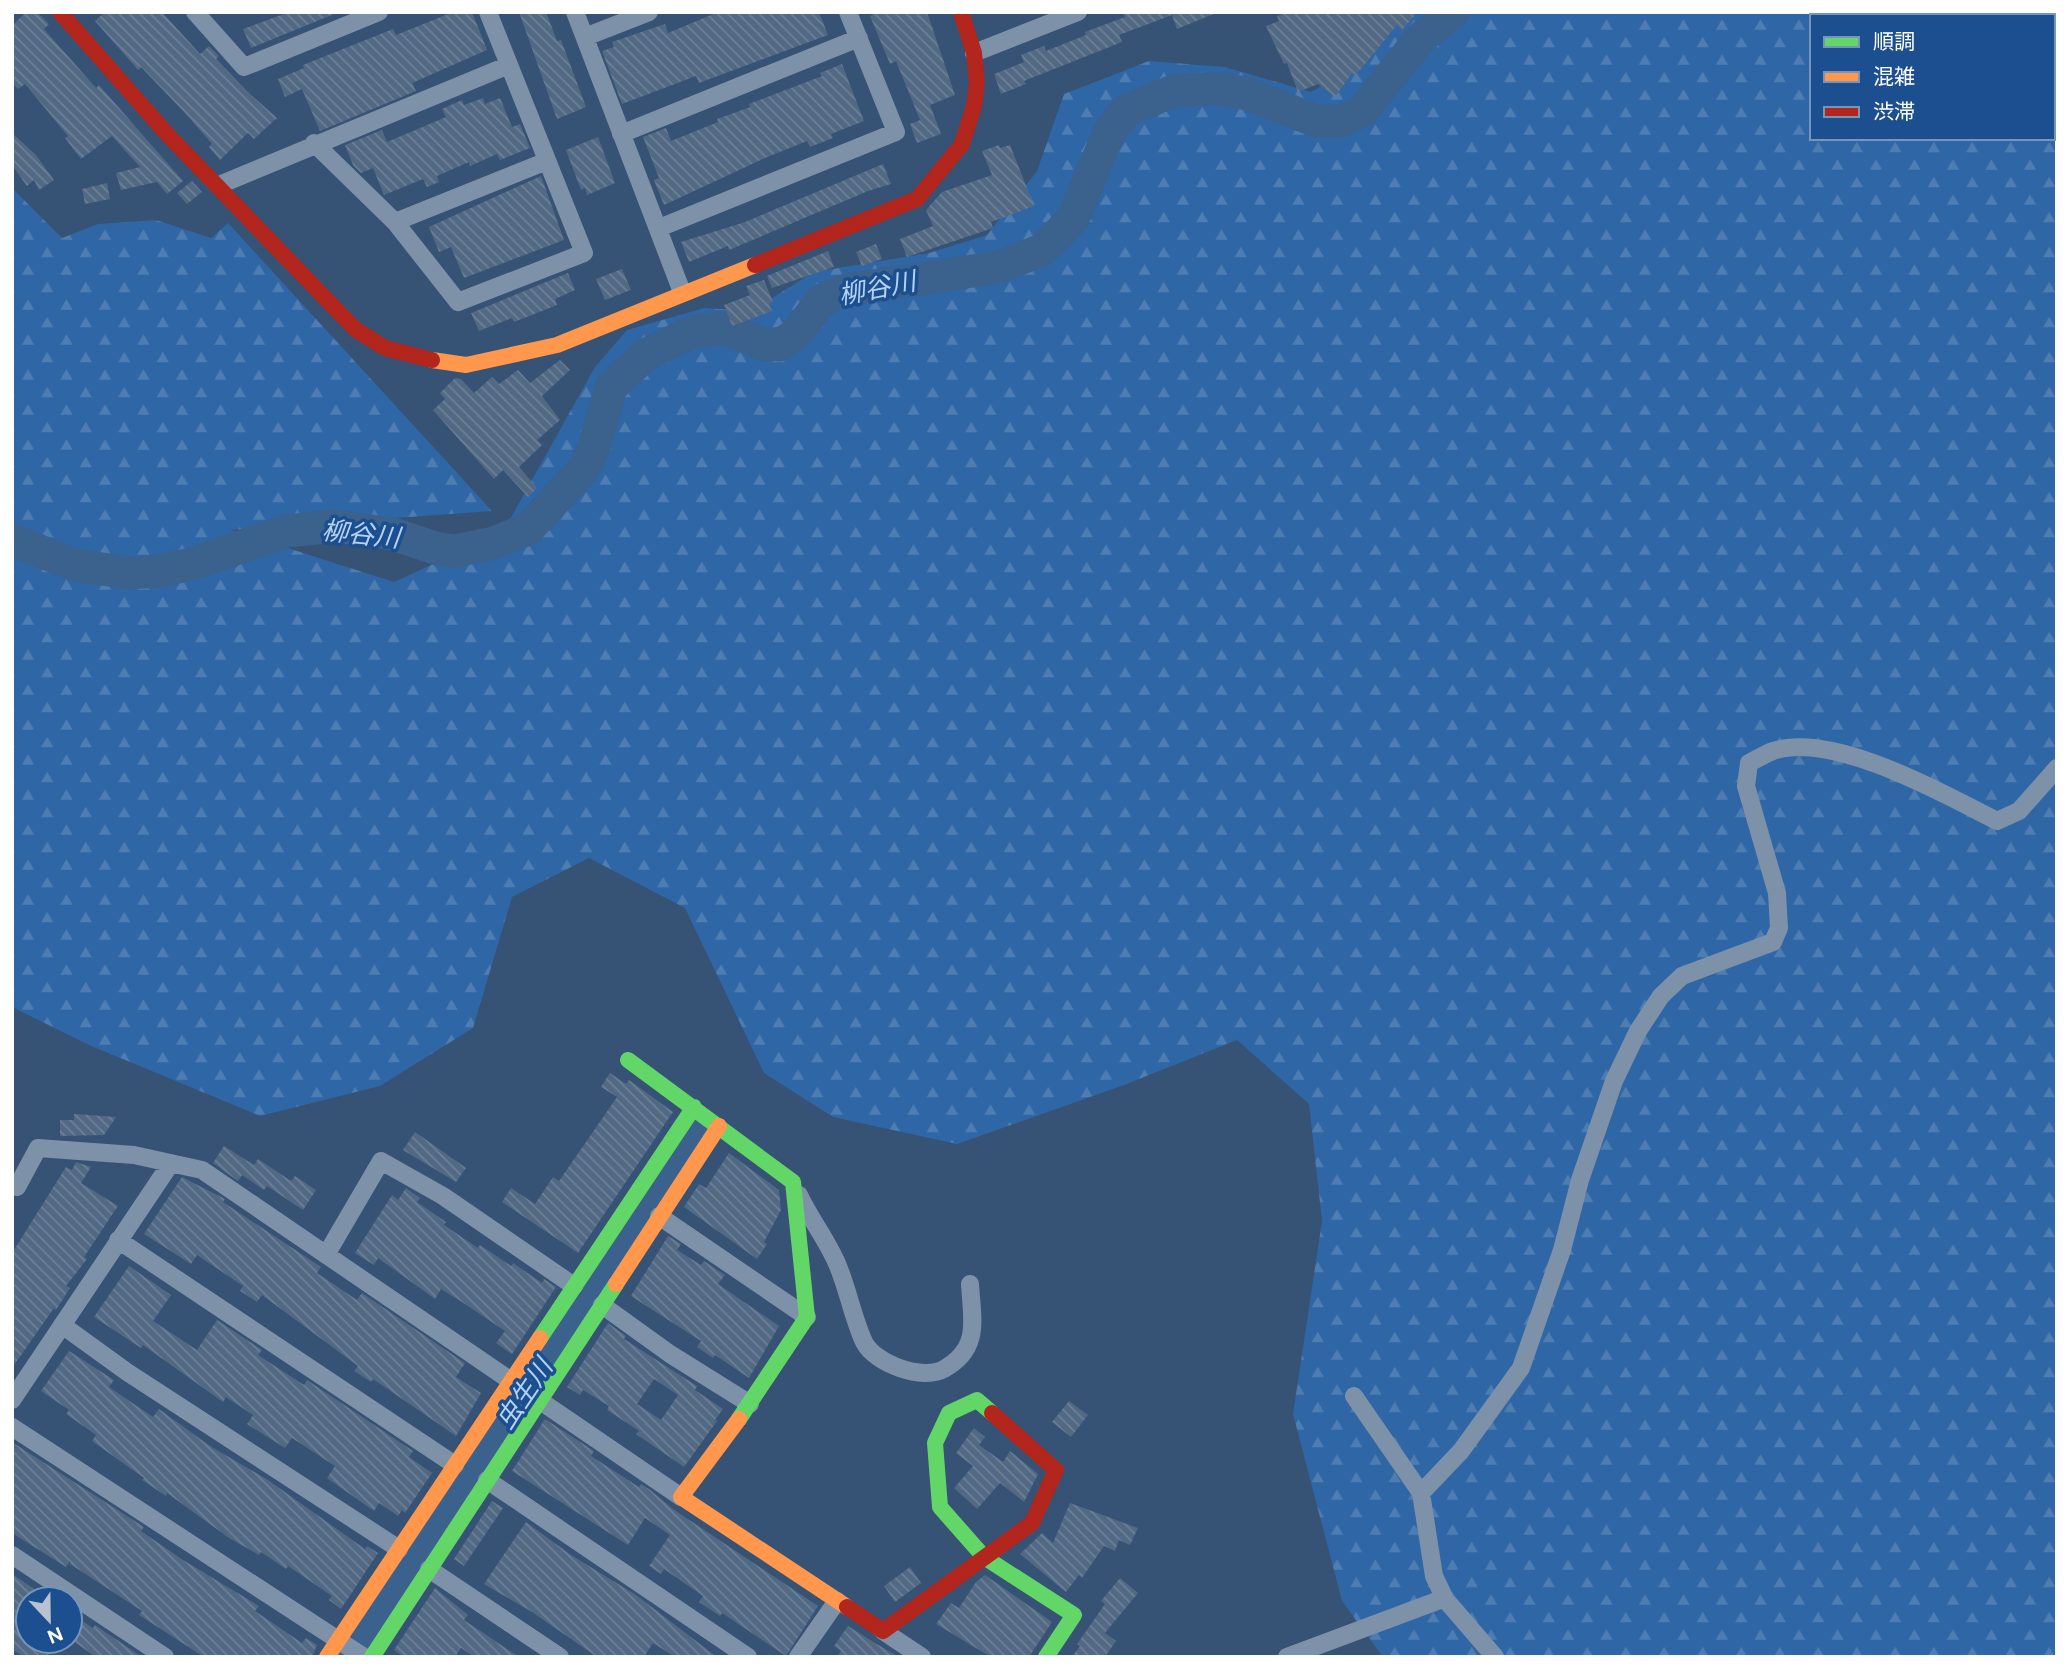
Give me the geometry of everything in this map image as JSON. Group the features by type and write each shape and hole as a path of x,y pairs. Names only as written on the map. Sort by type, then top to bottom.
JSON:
{"street":[{"path":"60,12 167,134 355,329 385,348 416,357 466,365 499,360 557,345 682,292 917,199 962,144 978,83 974,53 961,12"},
{"path":"195,12 244,67 379,12"},
{"path":"314,143 395,222 458,302 584,253 488,12"},
{"path":"575,12 682,292"},
{"path":"585,37 649,12"},
{"path":"659,228 895,132 848,12"},
{"path":"974,53 1068,14"},
{"path":"621,134 859,38"},
{"path":"219,185 314,143 509,65"},
{"path":"395,222 547,160"},
{"path":"1421,1493 1461,1451 1521,1368 1562,1250 1580,1180 1614,1081 1638,1031 1661,996 1682,976 1773,942 1779,928 1777,893 1746,786 1749,763 1775,750 1811,749 1870,760 1997,821 2019,811 2057,768"},
{"path":"628,1059 793,1182 813,1224 837,1263 865,1345 894,1365 916,1375 936,1374 960,1360 972,1337 970,1284"},
{"path":"327,1657 694,1107"},
{"path":"372,1657 719,1126"},
{"path":"14,1189 38,1148 134,1155 202,1170 681,1497 922,1657"},
{"path":"326,1255 381,1161 443,1196 574,1286"},
{"path":"12,1400 170,1163"},
{"path":"681,1497 750,1404 807,1317 793,1182"},
{"path":"660,1216 807,1317"},
{"path":"118,1240 455,1465"},
{"path":"601,1305 750,1404"},
{"path":"62,1325 127,1372 399,1549"},
{"path":"1354,1396 1421,1493 1434,1576 1445,1598 1495,1657"},
{"path":"883,1631 984,1557 1032,1523 1056,1470 977,1400 949,1413 934,1443 940,1507 984,1557 1074,1615 1046,1657"},
{"path":"12,1427 364,1657"},
{"path":"487,1480 748,1657"},
{"path":"12,1555 166,1657"},
{"path":"429,1569 560,1657"},
{"path":"1287,1657 1445,1598"},
{"path":"798,1657 837,1601"}],"green space":[{"path":"1401,12 2057,12 2057,1657 1383,1657 1342,1601 1293,1414 1322,1221 1309,1104 1237,1040 1124,1085 957,1144 833,1117 764,1073 685,908 589,858 512,897 473,1028 380,1086 260,1116 89,1045 12,1007 12,188 62,238 98,224 156,220 211,238 228,223 492,511 231,530 394,582 503,532 595,367 627,330 704,308 751,311 814,272 929,253 987,235 1037,171 1064,94 1149,61 1225,67 1311,92 1349,71"}],"building":[{"path":"26,12 37,12 49,24 44,29 96,88 99,85 183,181 167,194 157,182 121,190 116,173 140,167 112,136 81,159 65,138 68,136 25,84 18,89 12,83 12,26"},
{"path":"105,12 162,12 200,54 209,46 219,56 216,59 277,118 254,139 248,133 220,160 209,147 212,144 186,114 141,67 138,70 95,21"},
{"path":"289,12 339,12 251,48 243,29"},
{"path":"453,12 472,12 487,50 412,83 416,91 320,131 302,89 285,97 278,79 304,68 303,65 393,29 396,35"},
{"path":"519,12 546,12 557,41 561,40 586,107 557,119"},
{"path":"718,12 819,12 828,35 699,83 696,76 622,104 602,51 614,47 612,42 665,24 668,33"},
{"path":"879,12 927,12 955,95 930,105 941,134 917,143 910,124 920,120 896,61 890,64 870,16"},
{"path":"1123,12 1216,13 1177,29 1172,15 1119,35 1122,42 1024,81 1026,84 1001,94 994,74 1024,62 1021,55 1044,46 1046,51 1086,35 1085,32 1125,17"},
{"path":"1287,12 1418,12 1402,30 1397,25 1356,75 1352,73 1335,97 1318,84 1298,92 1287,63 1284,64 1266,26 1279,21 1277,16"},
{"path":"842,64 864,121 831,134 833,138 810,147 807,141 765,158 664,205 654,180 659,178 643,137 666,128 671,141 750,107 749,104 822,76 820,73"},
{"path":"483,98 485,104 500,98 512,127 520,124 530,148 500,160 497,154 470,166 469,162 437,176 439,182 427,187 423,179 384,195 373,168 361,173 353,165 345,145 382,130 387,142 446,117 442,109 462,100 464,105"},
{"path":"12,133 36,155 54,180 39,190 34,180 27,186 12,165"},
{"path":"598,137 615,183 587,195 585,188 581,190 566,150"},
{"path":"999,145 1000,148 1010,145 1034,206 991,222 993,228 907,257 900,239 933,226 926,210 942,192 992,175 982,151"},
{"path":"883,164 891,184 868,191 729,250 728,246 689,262 681,242 745,222"},
{"path":"541,176 564,240 464,278 451,247 439,252 429,227"},
{"path":"192,181 202,192 187,204 177,193"},
{"path":"107,183 110,199 85,204 82,189"},
{"path":"876,244 882,259 862,266 856,252"},
{"path":"828,251 834,267 772,288 767,276"},
{"path":"622,269 631,290 605,300 596,279"},
{"path":"568,273 575,290 555,299 557,305 514,322 512,318 479,331 471,313"},
{"path":"764,280 773,302 769,304 772,311 732,326 724,305 750,295 746,286"},
{"path":"560,360 570,370 542,396 560,420 537,440 542,445 519,467 537,488 528,497 503,470 494,479 433,410 445,399 440,393 455,378 461,379 474,393 492,377 499,384 518,370 530,383"},
{"path":"610,1073 626,1084 629,1080 673,1112 578,1253 502,1202 511,1188 535,1204 553,1177 559,1181 617,1097 601,1087"},
{"path":"74,1114 116,1117 104,1135 60,1136 60,1120 74,1120"},
{"path":"415,1132 466,1168 456,1182 403,1150"},
{"path":"224,1146 254,1165 258,1159 291,1181 295,1176 316,1190 303,1210 267,1186 264,1190 242,1175 238,1181 213,1163"},
{"path":"729,1153 779,1190 781,1210 764,1242 767,1244 757,1259 684,1207 699,1184 706,1188"},
{"path":"76,1162 91,1167 81,1183 118,1206 84,1257 87,1259 66,1286 70,1288 56,1310 54,1308 12,1368 12,1253 66,1167 72,1170"},
{"path":"182,1177 225,1199 223,1202 321,1267 317,1273 357,1300 362,1293 465,1363 456,1377 481,1393 456,1436 373,1379 371,1382 354,1371 358,1366 262,1295 257,1302 240,1291 243,1286 197,1255 191,1264 144,1234"},
{"path":"406,1188 420,1198 417,1202 446,1222 444,1225 478,1248 480,1245 511,1266 513,1263 542,1283 544,1279 556,1287 512,1354 496,1343 505,1331 462,1302 441,1289 435,1299 378,1258 374,1265 355,1253 392,1195 398,1200"},
{"path":"668,1236 681,1244 677,1250 701,1265 704,1261 725,1275 718,1284 779,1326 749,1378 715,1355 713,1358 697,1347 701,1341 631,1296"},
{"path":"129,1266 171,1295 153,1321 197,1350 217,1320 262,1350 258,1355 304,1385 307,1380 413,1451 409,1457 432,1473 405,1513 402,1510 398,1516 379,1503 374,1511 327,1478 335,1466 292,1438 285,1448 247,1424 253,1415 226,1397 223,1402 143,1345 141,1348 94,1317"},
{"path":"608,1323 626,1336 624,1339 697,1386 695,1390 723,1409 684,1467 636,1434 639,1431 607,1410 609,1406 583,1390 580,1395 567,1387","holes":["654,1379 678,1395 661,1420 637,1404"]},
{"path":"69,1351 114,1380 109,1387 153,1417 159,1409 210,1446 268,1480 365,1549 367,1546 378,1553 341,1609 329,1600 332,1596 288,1566 286,1569 261,1552 259,1555 229,1538 167,1493 166,1496 142,1480 144,1478 92,1441 96,1435 66,1414 69,1410 41,1391"},
{"path":"1069,1401 1088,1415 1071,1437 1052,1422"},
{"path":"545,1419 594,1451 591,1456 639,1487 641,1484 649,1489 673,1509 818,1606 786,1656 722,1613 720,1616 699,1602 703,1596 664,1569 661,1574 649,1566 670,1535 645,1518 628,1545 512,1471"},
{"path":"974,1428 985,1437 979,1445 1003,1462 1010,1451 1038,1474 1024,1502 1000,1483 977,1509 954,1488 973,1466 956,1453"},
{"path":"12,1442 144,1527 141,1531 183,1560 259,1606 255,1611 302,1643 306,1638 317,1645 312,1657 204,1657 139,1615 142,1611 70,1564 70,1561 66,1567 12,1533"},
{"path":"492,1501 503,1508 464,1566 454,1559"},
{"path":"1070,1503 1138,1528 1130,1545 1119,1540 1115,1551 1104,1546 1082,1578 1079,1575 1066,1592 1020,1554 1042,1533 1053,1543"},
{"path":"526,1522 571,1555 636,1595 717,1657 675,1657 653,1643 644,1657 597,1657 532,1612 484,1584"},
{"path":"910,1567 921,1583 895,1602 884,1586"},
{"path":"12,1574 28,1585 14,1585 14,1650"},
{"path":"985,1575 1052,1622 1029,1657 991,1657 936,1624 951,1603 959,1608 976,1582"},
{"path":"1120,1578 1138,1593 1105,1633 1116,1641 1105,1657 1072,1657 1080,1646 1077,1644 1105,1604 1101,1601"},
{"path":"435,1588 468,1615 464,1620 519,1657 474,1657 461,1648 455,1657 404,1657 394,1650"},
{"path":"84,1622 93,1628 95,1625 142,1657 96,1657 84,1649"},
{"path":"848,1626 899,1657 837,1657 841,1651 834,1646"},
{"path":"21,1655 52,1657 24,1657"}],"waterway":[{"name":"柳谷川","path":"12,540 75,565 129,573 161,571 195,563 287,531 336,526 393,534 438,549 455,551 494,543 528,529 583,470 594,447 611,387 645,355 692,332 725,328 763,344 780,345 796,334 822,300 846,290 999,267 1042,250 1073,219 1110,130 1127,110 1176,90 1224,89 1248,94 1316,121 1342,121 1362,111 1421,38 1453,12"},
{"name":"虫生川","path":"349,1657 700,1131"}],"traffic: fast":[{"path":"628,1060 793,1182 807,1317 739,1419"},
{"path":"540,1338 694,1107"},
{"path":"372,1657 616,1284"},
{"path":"992,1413 977,1400 949,1413 935,1443 940,1507 984,1557 1074,1615 1046,1657"}],"traffic: slow":[{"path":"432,360 466,365 557,345 755,265"},
{"path":"616,1284 719,1126"},
{"path":"327,1657 540,1338"},
{"path":"739,1419 681,1497 847,1607"}],"traffic: jam":[{"path":"60,12 167,134 355,329 385,348 432,360"},
{"path":"755,265 917,199 962,144 974,106 977,83 974,53 961,12"},
{"path":"847,1607 883,1631 1032,1523 1056,1470 992,1413"}]}
